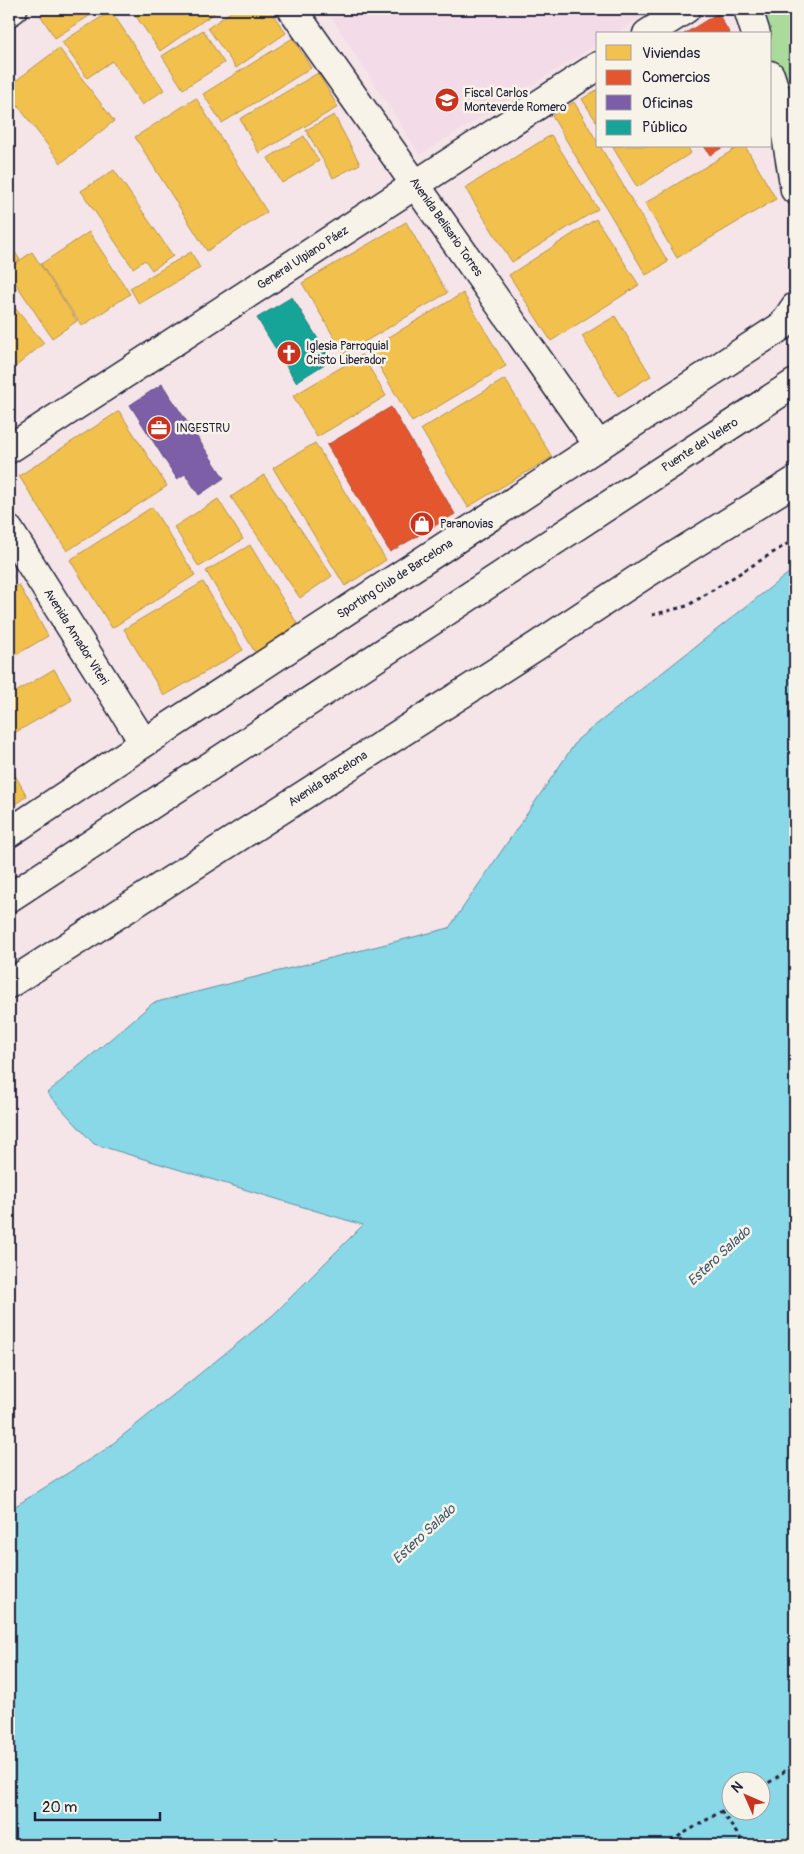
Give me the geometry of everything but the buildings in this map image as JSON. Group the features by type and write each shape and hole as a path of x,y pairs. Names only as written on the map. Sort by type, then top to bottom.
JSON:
{"street":[{"path":"9,12 14,9"},
{"name":"Avenida Belisario Torres","path":"292,9 599,446"},
{"path":"650,32 686,9"},
{"path":"748,9 755,32"},
{"name":"General Ulpiano Páez","path":"9,449 596,67"},
{"path":"772,81 782,111 795,190"},
{"name":"Sporting Club de Barcelona","path":"9,833 599,446 788,316"},
{"name":"Puente del Velero","path":"9,898 795,383"},
{"name":"Avenida Barcelona","path":"9,984 647,573 795,481"},
{"name":"Avenida Amador Viteri","path":"9,530 144,743"}],"path":[{"path":"687,606 795,539"},
{"path":"772,1781 795,1762"},
{"path":"664,1845 721,1811 745,1845"}],"shaded area":[{"name":"Fiscal Carlos Monteverde Romero","path":"326,9 655,9 618,32 596,32 596,45 420,155"}],"green space":[{"path":"750,9 795,9 795,169 772,71 772,32 759,32"}],"water":[{"name":"Estero Salado","path":"795,568 795,1845 9,1845 9,1510 106,1449 273,1315 363,1225 94,1144 47,1093 153,1003 449,928 578,739"}],"place":[{"name":"Fiscal Carlos Monteverde Romero","path":"447,100"},
{"name":"Iglesia Parroquial Cristo Liberador","path":"289,353"},
{"name":"INGESTRU","path":"159,428"},
{"name":"Paranovias","path":"422,524"}]}
